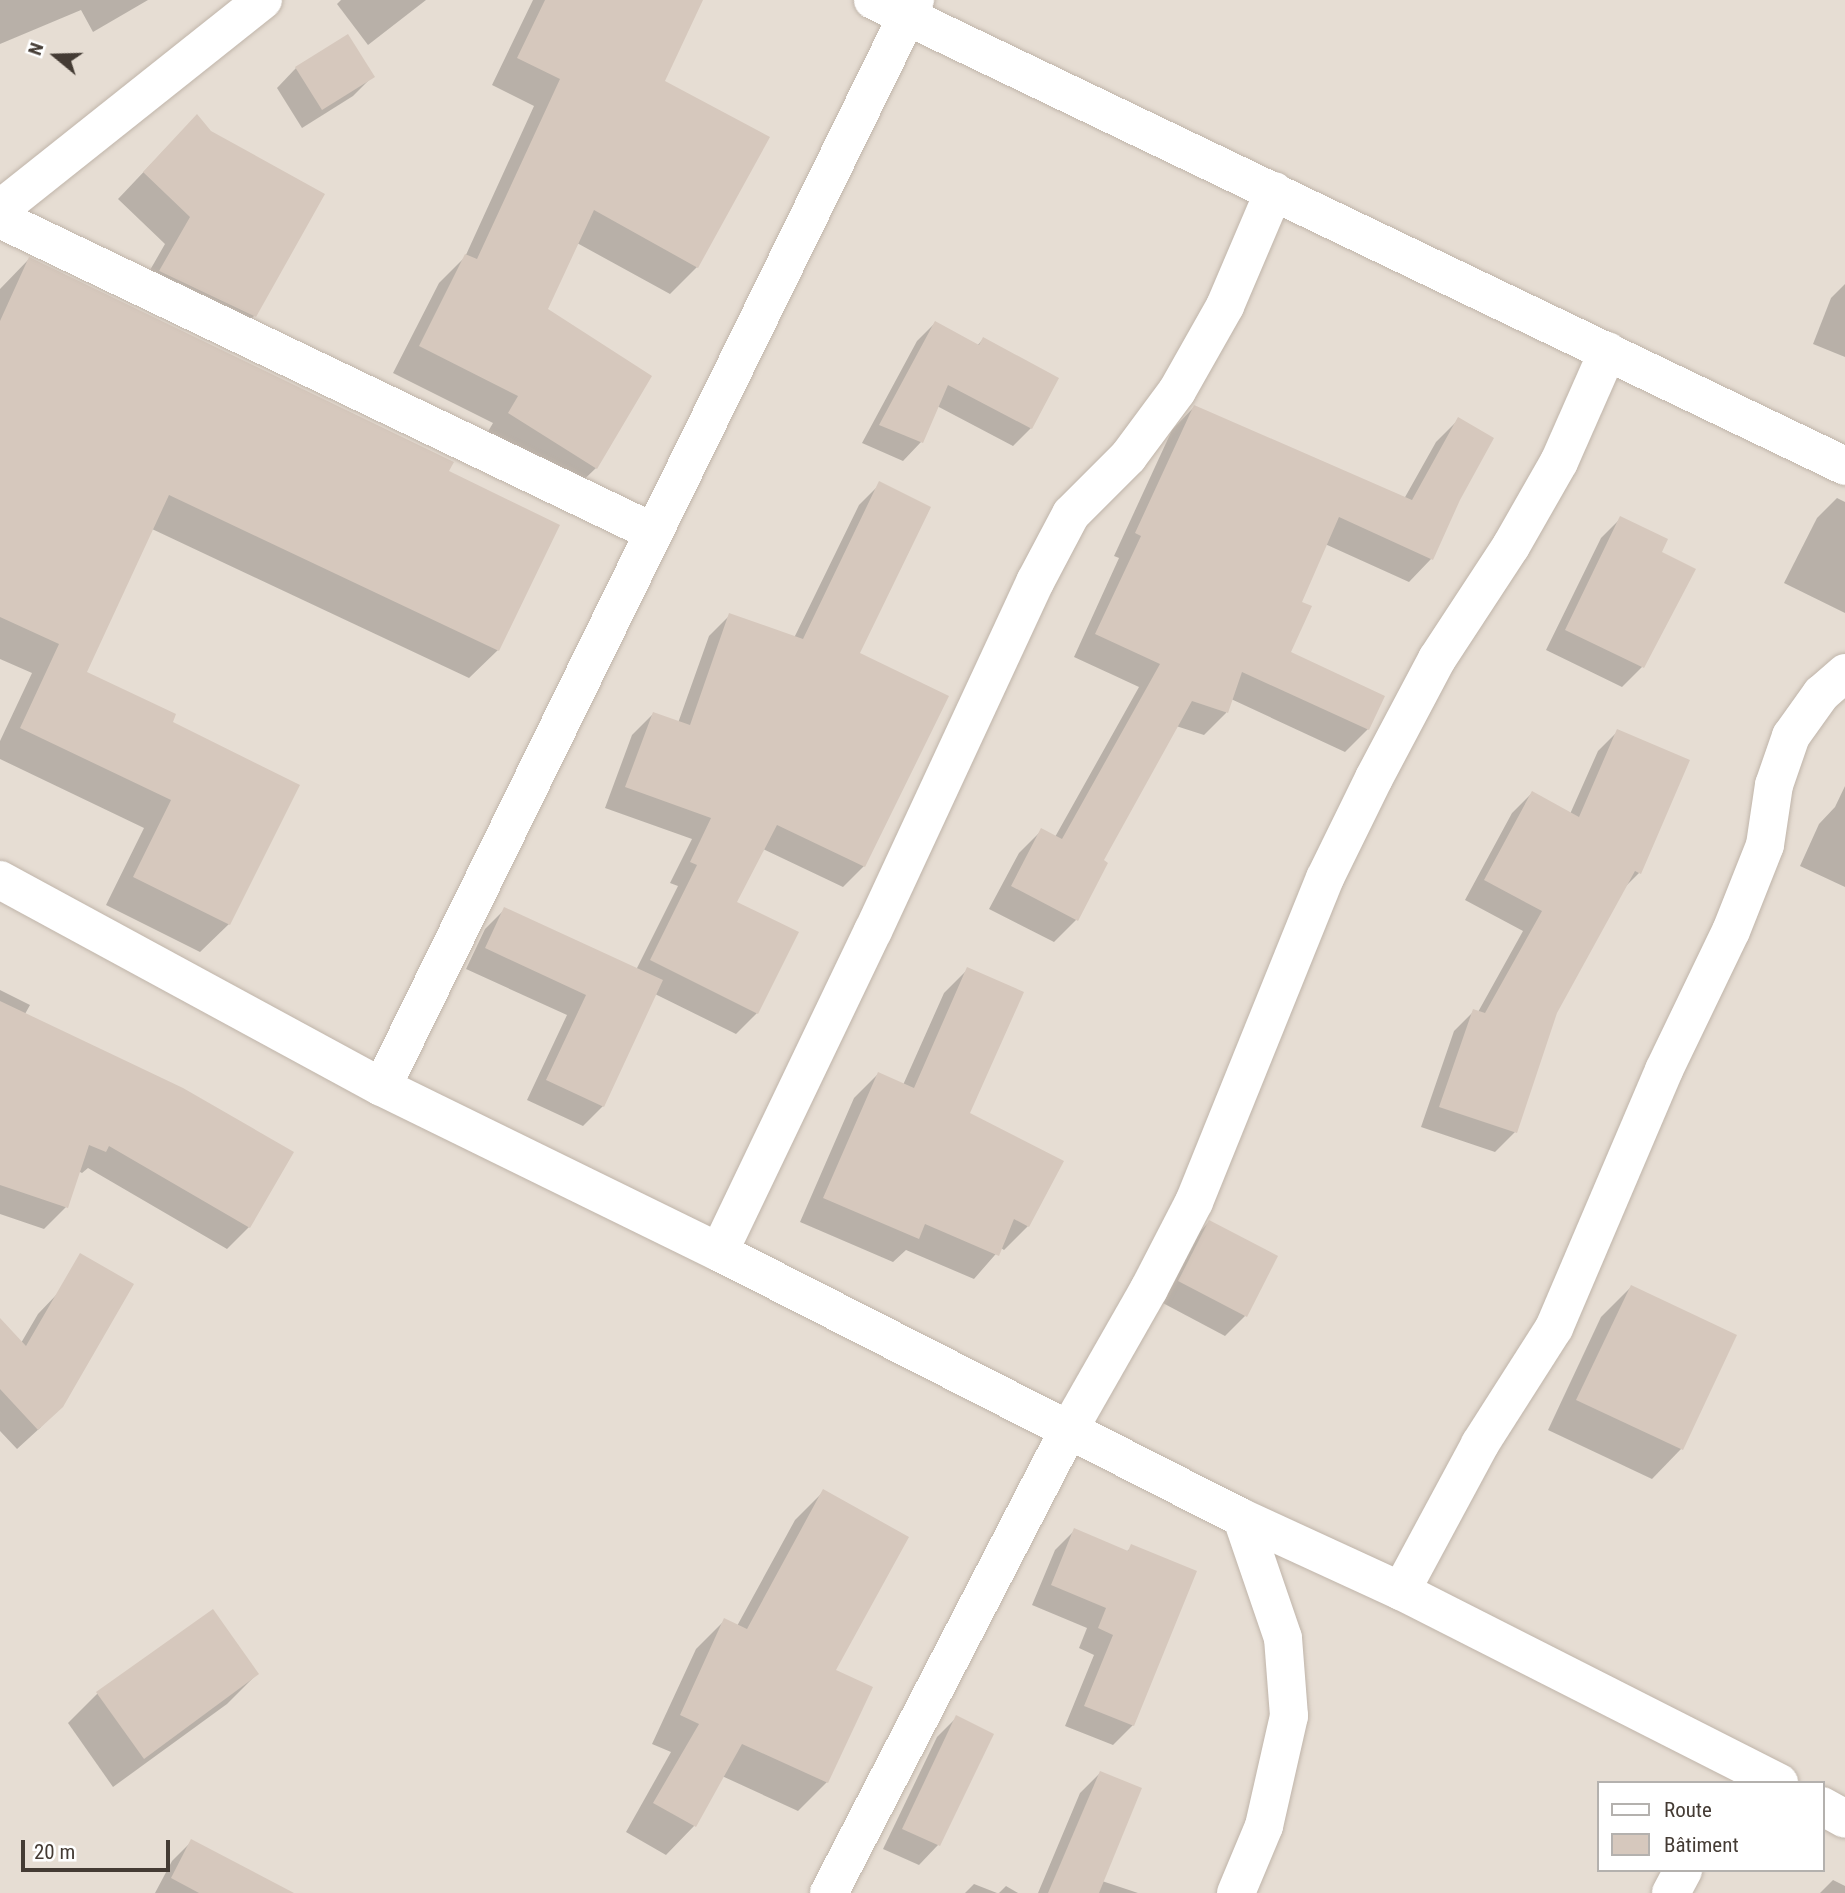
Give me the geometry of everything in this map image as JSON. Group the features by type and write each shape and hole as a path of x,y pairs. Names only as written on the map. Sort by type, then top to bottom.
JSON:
{"street":[{"path":"0,209 262,0"},
{"path":"382,1087 653,532 898,5 1274,191 1845,466"},
{"path":"719,1252 873,931 1035,582 1070,514 1128,457 1177,391 1225,306 1274,191"},
{"path":"0,219 653,532"},
{"path":"829,1893 1068,1431 1149,1289 1194,1202 1325,878 1374,778 1437,659 1511,546 1559,462 1608,351"},
{"path":"1401,1591 1480,1444 1554,1328 1664,1070 1736,919 1765,845 1774,785 1791,736 1821,695 1845,673"},
{"path":"0,880 382,1087 719,1252 1242,1518 1401,1591 1731,1771 1771,1781"},
{"path":"1236,1893 1265,1826 1289,1716 1283,1638 1242,1518"},
{"path":"1824,1807 1845,1819"},
{"path":"1671,1893 1682,1872"}],"shaded area":[{"path":"0,0 1845,0 1845,1893 0,1893"}],"building":[{"path":"545,0 703,0 665,81 770,137 698,268 594,210 548,309 652,376 597,469 508,413 518,396 419,346 465,254 477,259 560,79 517,58"},
{"path":"348,34 375,77 322,110 295,67"},
{"path":"197,114 211,131 325,194 256,317 159,271 190,217 143,172"},
{"path":"29,257 454,462 449,471 560,525 499,651 169,495 87,672 176,714 173,722 300,785 230,925 133,877 171,800 20,728 59,644 0,617 0,321"},
{"path":"935,321 979,345 983,337 1059,378 1032,429 948,385 923,443 879,425"},
{"path":"1194,405 1412,500 1458,417 1494,438 1460,500 1433,560 1339,517 1302,602 1312,606 1291,652 1385,696 1369,730 1242,672 1228,713 1192,701 1104,860 1108,863 1078,921 1011,886 1041,828 1062,839 1160,664 1095,634 1141,536 1135,533"},
{"path":"879,481 931,507 860,653 949,696 865,867 777,825 737,902 799,932 758,1014 650,960 697,865 690,862 711,818 625,787 653,712 690,725 729,613 803,639"},
{"path":"1620,516 1668,539 1662,552 1696,569 1644,668 1565,630"},
{"path":"1617,729 1690,760 1641,874 1635,871 1557,1013 1517,1133 1439,1107 1473,1009 1485,1013 1542,911 1484,880 1532,791 1579,817"},
{"path":"504,907 663,980 604,1107 546,1080 586,995 485,948"},
{"path":"967,967 1024,992 970,1113 1064,1161 1029,1227 1014,1219 999,1256 925,1224 919,1239 823,1198 878,1072 914,1088"},
{"path":"0,1001 183,1088 294,1152 250,1228 109,1146 106,1152 89,1145 68,1208 0,1185"},
{"path":"1209,1220 1278,1256 1247,1317 1178,1281"},
{"path":"80,1253 134,1284 63,1407 38,1430 0,1389 0,1318 26,1346"},
{"path":"1631,1285 1737,1335 1683,1450 1576,1400"},
{"path":"823,1489 909,1537 836,1670 873,1687 828,1783 742,1744 696,1827 653,1803 699,1724 680,1715 724,1618 747,1629"},
{"path":"1074,1528 1128,1551 1131,1544 1197,1571 1134,1726 1084,1706 1113,1635 1098,1628 1106,1608 1051,1585"},
{"path":"213,1609 259,1674 144,1759 96,1692"},
{"path":"956,1715 994,1734 940,1846 902,1829"},
{"path":"1100,1771 1142,1788 1099,1893 1048,1893"},
{"path":"191,1839 294,1893 199,1893 171,1878"}]}
